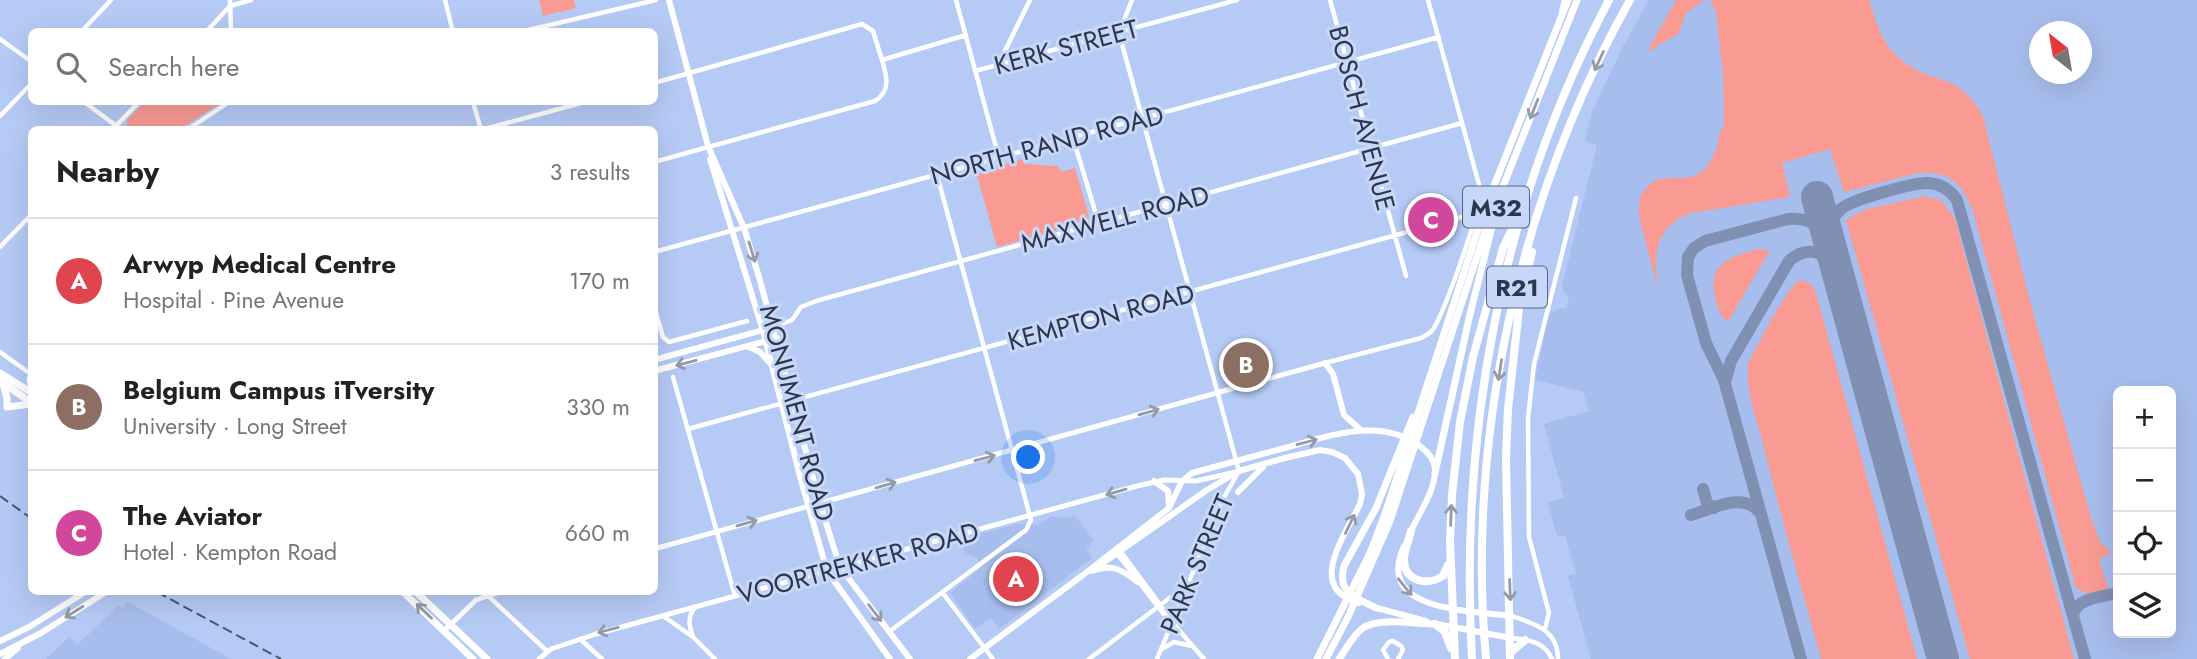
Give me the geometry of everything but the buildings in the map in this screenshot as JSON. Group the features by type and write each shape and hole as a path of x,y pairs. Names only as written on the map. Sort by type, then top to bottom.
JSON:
{"highway":[{"name":"R21","path":"1472,659 1470,499 1479,405 1491,333 1526,197 1580,60 1609,0"},
{"name":"R21","path":"1486,656 1483,592 1485,508 1494,410 1509,321 1532,235 1553,171 1578,105 1630,0"},
{"path":"1455,658 1450,542 1455,458 1471,367 1503,248 1526,197"},
{"path":"1510,656 1506,471 1509,390 1519,309 1533,250 1532,235"},
{"path":"1410,531 1404,564 1409,574 1422,582 1436,580 1445,573 1450,542"},
{"path":"1435,624 1445,632 1455,658"},
{"path":"1510,656 1525,640"}],"main road":[{"name":"MONUMENT ROAD","path":"668,0 710,150 744,228 840,567 910,659"},
{"name":"M32","path":"1419,415 1480,212 1566,0"},
{"name":"M32","path":"1317,659 1390,521 1403,459 1495,208 1577,0"},
{"name":"MONUMENT ROAD","path":"710,150 711,163 763,331 827,571 890,659"},
{"path":"1495,208 1432,486 1396,566 1401,586 1417,599 1452,608 1511,616"},
{"path":"658,359 774,327"},
{"path":"658,370 777,338"},
{"path":"747,346 760,352 771,365"},
{"path":"1325,363 1333,374 1345,415 1361,430"},
{"path":"0,373 27,391"},
{"path":"1,382 27,391"},
{"path":"1,382 7,398 7,407 28,404"},
{"path":"1376,608 1347,591 1342,585 1341,576 1403,459 1419,415"},
{"name":"VOORTREKKER ROAD","path":"1182,481 1198,471 1361,430 1392,433 1417,444 1432,458 1435,473"},
{"path":"970,659 1117,550 1207,489 1239,471 1320,450 1332,452 1352,464 1361,483 1360,504 1333,562 1333,588 1342,597 1435,624"},
{"path":"1238,492 1267,464"},
{"path":"1154,481 1168,491 1169,508"},
{"path":"1092,571 1169,508 1182,481"},
{"path":"1083,575 1111,567 1123,571 1138,582"},
{"name":"M32","path":"1326,659 1348,617 1361,580"},
{"path":"0,641 29,627 80,595"},
{"path":"0,654 22,644 101,595"},
{"path":"406,595 473,659"},
{"path":"419,595 487,659"},
{"path":"1339,659 1360,630 1380,622 1453,626 1511,638"},
{"path":"0,636 29,627"},
{"path":"5,659 22,644"}],"street":[{"path":"85,28 111,0"},
{"path":"209,28 230,3 251,0"},
{"path":"445,0 452,28"},
{"path":"537,28 656,0"},
{"path":"956,0 999,158"},
{"path":"998,66 1030,0"},
{"path":"1132,0 1119,33 1239,471 1196,481 1182,481"},
{"name":"KERK STREET","path":"975,71 1237,0"},
{"name":"BOSCH AVENUE","path":"1330,0 1405,276"},
{"path":"658,548 1421,338 1430,333 1437,322 1480,212 1481,194 1429,0"},
{"path":"230,3 231,28"},
{"path":"658,82 862,24 873,30 887,83 883,95 875,101 710,150 658,161"},
{"path":"882,60 966,35"},
{"name":"NORTH RAND ROAD","path":"658,251 1439,37"},
{"path":"0,39 28,59"},
{"path":"0,116 28,87"},
{"path":"88,105 113,126"},
{"path":"115,126 136,105"},
{"path":"193,126 224,105"},
{"path":"474,105 480,126"},
{"path":"496,126 574,105"},
{"name":"MAXWELL ROAD","path":"774,327 788,322 801,307 816,301 1462,123"},
{"path":"1073,138 1099,224"},
{"path":"890,631 1031,524 937,176"},
{"path":"1480,212 1490,208 1503,188"},
{"path":"1545,629 1549,613 1529,537 1528,418 1536,355 1576,198"},
{"name":"KEMPTON ROAD","path":"688,429 1480,212"},
{"path":"0,247 28,218"},
{"path":"658,320 663,337 671,342 747,321"},
{"path":"0,352 28,374"},
{"path":"673,377 736,596"},
{"name":"PARK STREET","path":"1157,659 1223,499 1239,471"},
{"name":"VOORTREKKER ROAD","path":"539,659 547,651 579,638 662,615 1154,481 1182,481"},
{"path":"1117,550 1138,582 1159,605"},
{"path":"1117,550 1204,659"},
{"path":"1089,659 1188,584"},
{"path":"942,592 993,659"},
{"path":"444,631 483,595"},
{"path":"488,595 547,651"},
{"path":"693,637 689,618 696,607"},
{"path":"662,615 693,637 715,659"},
{"path":"1511,616 1530,621 1545,629 1555,644 1558,659"},
{"path":"579,638 602,659"},
{"path":"1511,638 1546,648 1552,659"},
{"path":"1388,659 1383,650 1393,641 1398,642 1403,650 1398,659"},
{"path":"1160,650 1174,642 1193,646"}],"shaded area":[{"path":"539,0 574,0 576,8 543,16"},
{"path":"1649,0 2197,0 2197,659 1591,659 1568,576 1576,574 1565,535 1557,537 1548,503 1564,498 1544,424 1589,411 1583,392 1535,380 1549,314 1560,308 1566,309 1569,297 1562,286 1597,145 1585,141 1592,112 1622,48"},
{"path":"1676,0 1704,0 1686,13 1678,34 1647,52"},
{"path":"1710,0 1869,0 1881,34 1897,56 1916,69 1956,86 1974,103 1983,117 2032,309 2092,521 2100,542 2109,550 2110,554 2099,559 2108,589 2088,594 2076,588 1973,211 1964,193 1953,180 1938,174 1918,173 1844,192 1830,149 1782,163 1790,197 1691,213 1670,226 1659,242 1657,286 1639,216 1640,197 1648,186 1658,179 1692,177 1706,169 1724,126 1723,74 1716,12"},
{"path":"142,105 217,105 185,126 127,126 127,120"},
{"path":"1023,159 1024,164 1057,166 1062,172 1075,168 1089,217 1088,222 997,247 976,172"},
{"path":"1925,196 1942,201 1955,219 2074,659 1970,659 1846,220 1864,210"},
{"path":"1758,249 1769,252 1729,320 1726,320 1719,311 1716,300 1714,278 1717,270 1729,259"},
{"path":"1800,280 1810,283 1816,293 1917,659 1821,659 1783,523 1748,381 1749,361 1780,305"},
{"path":"1051,516 1075,516 1094,541 1086,549 1092,558 999,629 991,618 975,629 950,593 982,567 977,558 964,552 964,541 976,535 1018,524 1038,525"},
{"path":"128,602 231,659 46,659 69,637 77,645 119,605 122,608"}],"taxiway":[{"path":"1829,240 1831,224 1837,213 1846,206 1883,192 1929,183 1945,188 1957,200 2085,659"},
{"path":"1801,659 1724,380 1706,343 1687,275 1688,257 1694,248 1705,241 1788,219 1802,219 1813,223 1829,241"},
{"path":"1725,382 1731,361 1789,261 1802,253 1814,252 1827,257 1837,268"},
{"path":"1703,489 1707,503 1714,508"},
{"path":"1691,515 1737,502 1746,503 1761,514"},
{"path":"2073,616 2075,610 2084,602 2113,594"}],"runway":[{"path":"1817,197 1943,659"}],"railway":[{"path":"0,496 28,516"},
{"path":"163,595 281,659"}],"place":[{"name":"The Aviator","path":"1431,220"},
{"name":"Belgium Campus iTversity","path":"1246,365"},
{"name":"Arwyp Medical Centre","path":"1016,579"}]}
